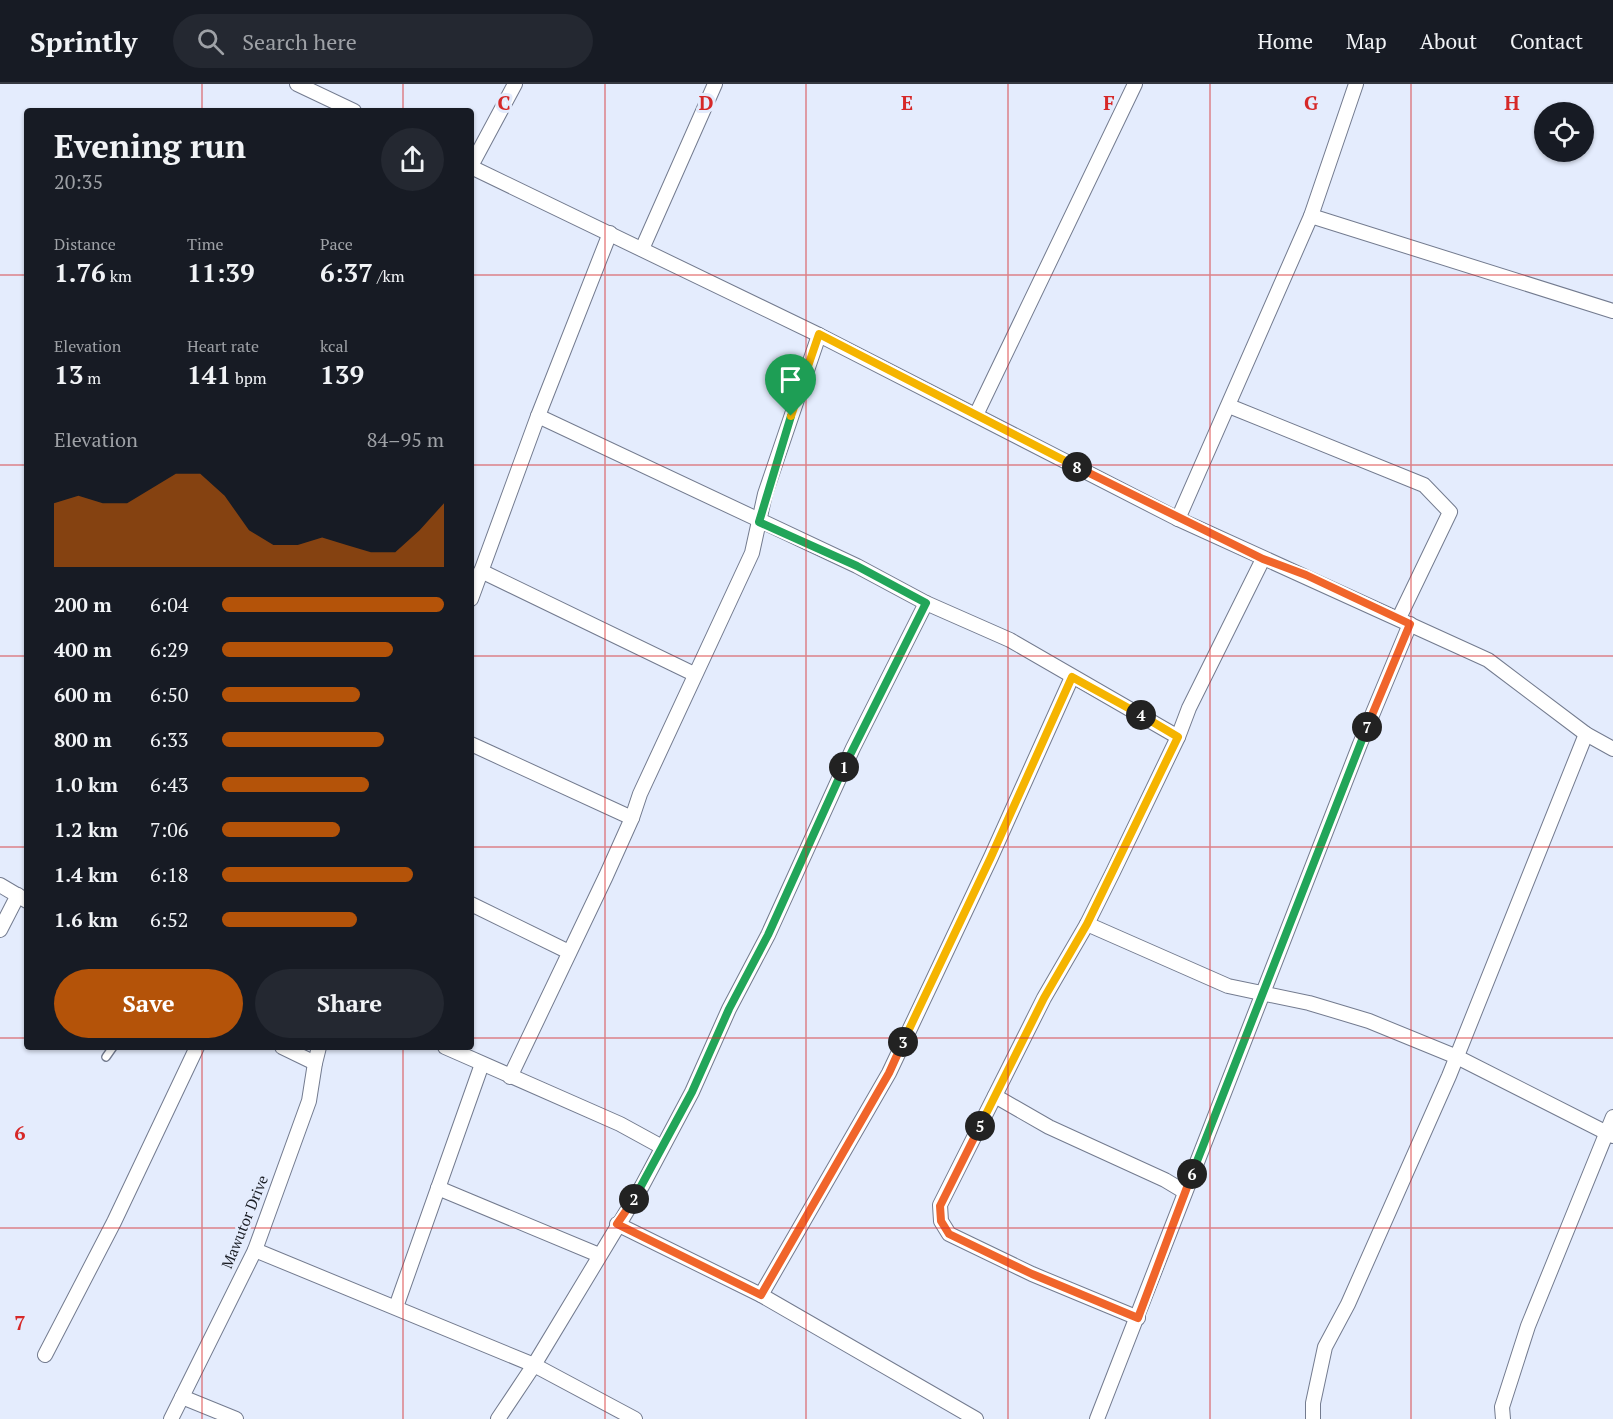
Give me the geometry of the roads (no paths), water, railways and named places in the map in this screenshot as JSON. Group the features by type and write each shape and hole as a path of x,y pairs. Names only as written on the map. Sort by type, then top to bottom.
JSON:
{"street":[{"path":"297,84 348,108"},
{"path":"474,161 515,84"},
{"path":"642,249 715,84"},
{"path":"976,415 1135,84"},
{"path":"1178,519 1311,216 1356,84"},
{"path":"474,168 819,334 1178,519 1263,559 1306,575 1488,660 1586,734 1611,745"},
{"path":"1311,216 1613,311"},
{"path":"474,591 538,416 610,233"},
{"path":"510,1077 632,818 640,794 694,674 752,553 774,465 819,334"},
{"path":"1097,1419 1264,994 1405,621 1450,512 1424,485 1229,406"},
{"path":"538,416 759,522 857,566 926,603 1010,640 1178,737"},
{"path":"1138,1318 1032,1274 949,1234 941,1221 940,1206 1044,998 1087,924 1178,737 1189,708 1263,559"},
{"path":"481,571 694,674"},
{"path":"498,1419 534,1365 642,1186 768,935 853,748 926,603"},
{"path":"761,1295 889,1073 991,857 1072,677"},
{"path":"1313,1419 1313,1403 1325,1347 1348,1304 1456,1057 1586,734"},
{"path":"474,745 632,818"},
{"path":"0,885 22,898 0,930"},
{"path":"474,905 569,952"},
{"path":"1087,924 1228,986 1309,1003 1369,1021 1456,1057 1609,1134"},
{"path":"45,1354 114,1222 195,1050"},
{"path":"288,1050 315,1063"},
{"name":"Mawutor Drive","path":"171,1419 255,1250 309,1101 318,1050"},
{"path":"452,1050 620,1124 662,1147"},
{"path":"396,1307 482,1064"},
{"path":"995,1096 1049,1127 1165,1180 1185,1192"},
{"path":"1503,1419 1502,1407 1528,1326 1609,1134 1613,1117"},
{"path":"438,1188 599,1256"},
{"path":"617,1224 761,1295 976,1419"},
{"path":"255,1250 534,1365 635,1419"},
{"path":"182,1397 236,1419"}],"lane":[{"path":"106,1058 111,1050"}]}
